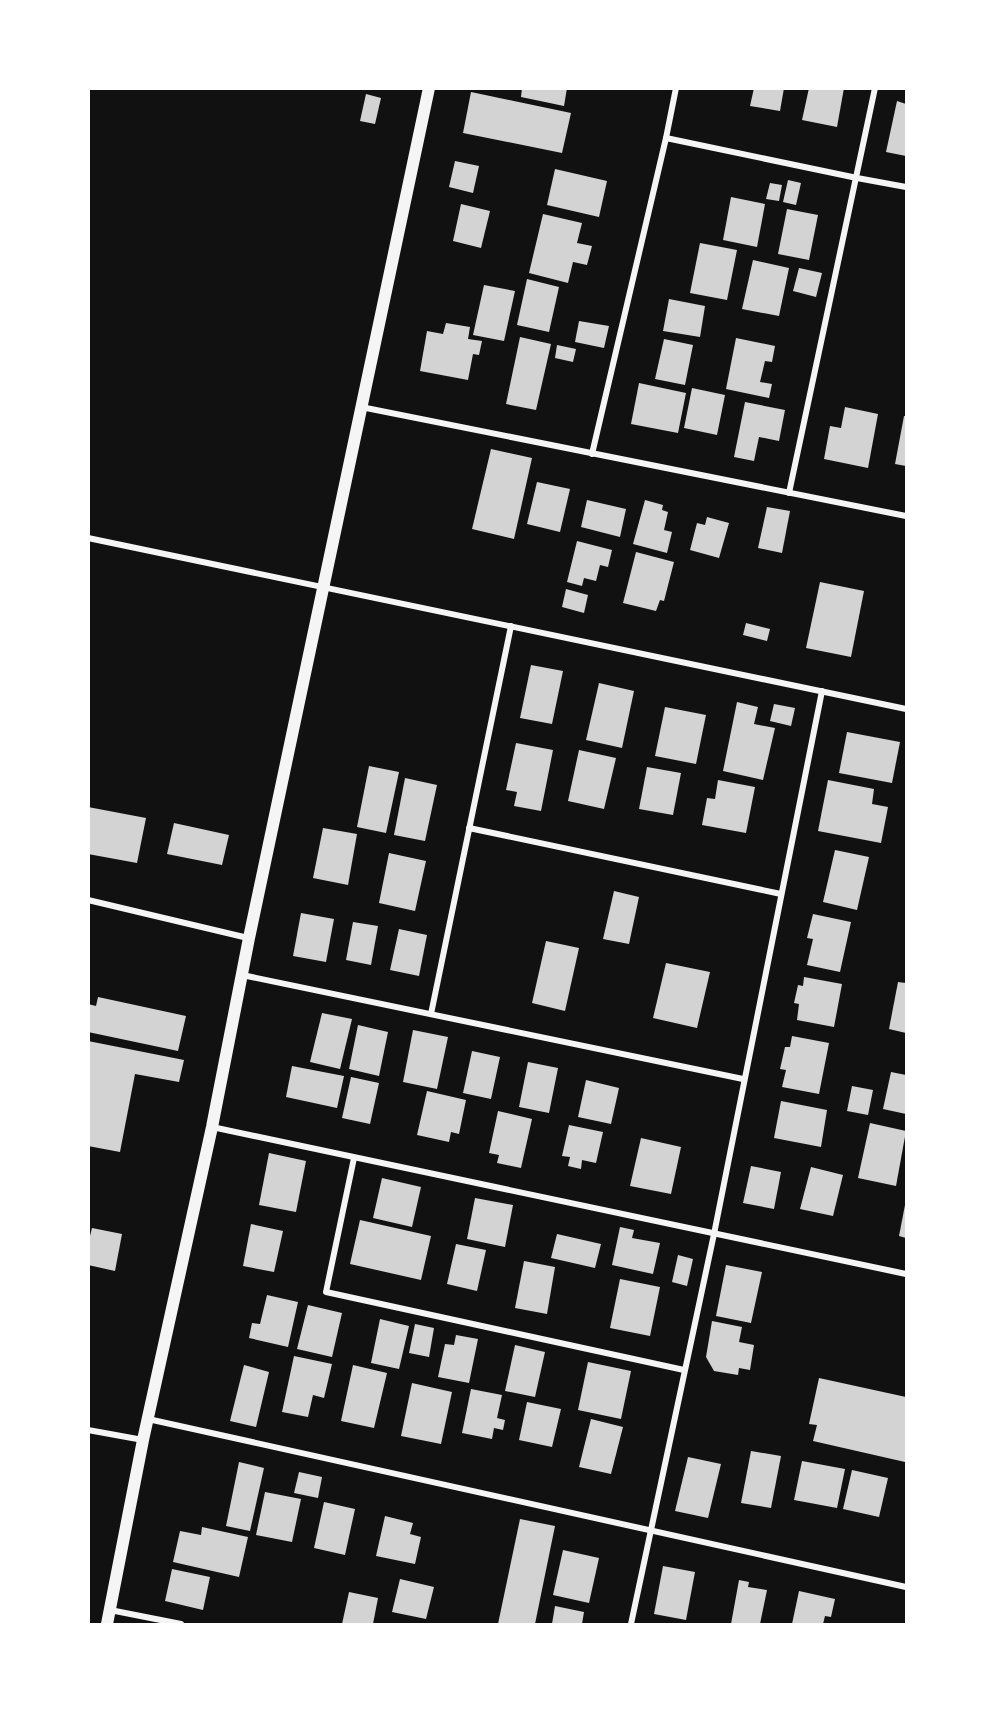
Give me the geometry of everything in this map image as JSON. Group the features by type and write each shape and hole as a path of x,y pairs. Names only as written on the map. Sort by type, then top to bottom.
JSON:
{"main road":[{"path":"107,1624 143,1440 212,1127 360,406 429,88"}],"street":[{"path":"592,454 676,88"},
{"path":"789,494 875,88"},
{"path":"666,138 906,187"},
{"path":"360,406 906,516"},
{"path":"88,538 906,709"},
{"path":"430,1014 511,626"},
{"path":"631,1624 714,1234 822,691"},
{"path":"469,828 781,894"},
{"path":"88,900 249,938"},
{"path":"242,975 743,1079"},
{"path":"212,1127 906,1274"},
{"path":"354,1158 326,1292 684,1370"},
{"path":"148,1419 906,1587"},
{"path":"88,1430 143,1440"},
{"path":"110,1610 181,1624"}],"building":[{"path":"522,88 567,88 564,106 521,97"},
{"path":"754,88 784,88 780,111 750,106"},
{"path":"809,88 844,88 837,127 802,120"},
{"path":"471,92 571,113 562,153 463,133"},
{"path":"366,94 381,98 375,124 360,121"},
{"path":"897,101 906,104 906,156 886,152"},
{"path":"455,161 479,166 473,193 449,187"},
{"path":"555,169 607,181 599,217 547,205"},
{"path":"788,180 801,183 796,205 783,202"},
{"path":"770,183 782,185 779,201 766,199"},
{"path":"731,197 765,204 757,247 723,240"},
{"path":"461,204 490,211 481,248 453,241"},
{"path":"787,209 818,215 809,260 778,254"},
{"path":"543,214 582,223 577,243 592,246 587,265 573,262 568,283 529,273"},
{"path":"700,243 737,250 727,300 690,293"},
{"path":"753,260 789,268 779,316 742,309"},
{"path":"799,268 822,273 816,297 793,291"},
{"path":"527,279 559,287 549,332 517,325"},
{"path":"484,285 515,291 504,341 473,335"},
{"path":"669,299 705,306 700,337 663,331"},
{"path":"579,321 609,326 604,348 575,342"},
{"path":"446,323 470,327 468,339 482,341 479,355 473,354 468,380 420,371 427,331 443,334"},
{"path":"520,337 551,344 536,410 506,404"},
{"path":"736,338 775,346 772,362 765,361 760,382 772,384 769,398 726,389"},
{"path":"664,339 693,345 685,385 655,379"},
{"path":"557,345 576,349 573,362 555,358"},
{"path":"639,383 686,393 678,433 631,424"},
{"path":"692,388 725,395 717,435 684,428"},
{"path":"745,402 785,410 779,441 759,437 754,461 734,457"},
{"path":"845,407 878,414 868,468 824,459 830,426 841,428"},
{"path":"904,416 906,416 906,466 895,464"},
{"path":"491,449 532,458 514,539 472,529"},
{"path":"537,482 570,489 560,532 527,524"},
{"path":"587,500 626,509 620,537 581,527"},
{"path":"645,500 663,505 662,510 668,512 664,530 672,532 667,553 633,544"},
{"path":"767,507 790,511 782,553 758,548"},
{"path":"707,517 729,523 719,558 690,550 697,523 705,525"},
{"path":"577,541 612,550 608,567 600,565 596,581 584,578 582,586 567,582"},
{"path":"636,552 674,562 664,601 660,600 656,611 623,603"},
{"path":"820,582 864,591 851,657 806,648"},
{"path":"566,589 588,595 584,613 562,607"},
{"path":"746,623 770,629 767,641 743,635"},
{"path":"531,665 563,671 552,724 520,718"},
{"path":"599,683 634,691 622,748 586,740"},
{"path":"737,702 758,707 754,724 775,728 763,780 723,771"},
{"path":"774,704 795,708 791,726 770,721"},
{"path":"665,707 706,715 696,764 655,756"},
{"path":"847,732 900,742 892,783 839,773"},
{"path":"516,743 553,750 541,811 514,806 517,792 506,790"},
{"path":"579,750 616,758 604,809 568,801"},
{"path":"369,766 399,772 386,833 357,827"},
{"path":"647,767 681,773 673,815 639,809"},
{"path":"405,778 437,785 425,841 394,835"},
{"path":"718,780 755,787 746,833 702,825 707,798 715,799"},
{"path":"828,780 874,789 872,804 888,807 881,843 818,831"},
{"path":"88,807 146,818 137,863 88,854"},
{"path":"174,823 229,835 222,865 167,854"},
{"path":"323,828 357,834 348,885 313,878"},
{"path":"835,850 869,857 857,910 823,902"},
{"path":"389,853 426,861 415,911 379,903"},
{"path":"614,891 639,897 629,944 603,939"},
{"path":"301,913 334,919 326,962 293,956"},
{"path":"813,914 851,922 840,972 807,965 813,939 807,938"},
{"path":"353,922 378,926 371,965 346,960"},
{"path":"399,929 427,935 419,976 390,970"},
{"path":"546,941 579,948 565,1011 532,1003"},
{"path":"666,963 710,972 697,1028 653,1018"},
{"path":"804,977 842,984 834,1027 797,1020 799,1004 794,1003 798,985 803,986"},
{"path":"898,982 906,983 906,1033 889,1029"},
{"path":"98,997 186,1016 178,1051 88,1032 88,1004 96,1006"},
{"path":"322,1013 352,1019 340,1069 310,1062"},
{"path":"358,1025 388,1032 379,1076 349,1069"},
{"path":"413,1030 448,1037 437,1089 403,1082"},
{"path":"792,1036 829,1043 819,1094 782,1087 786,1070 780,1069 785,1047 790,1047"},
{"path":"88,1041 184,1060 179,1082 135,1074 120,1152 88,1146"},
{"path":"472,1051 500,1057 491,1099 463,1093"},
{"path":"528,1062 558,1068 549,1113 519,1107"},
{"path":"292,1066 344,1076 337,1108 286,1097"},
{"path":"891,1072 906,1075 906,1114 883,1109"},
{"path":"351,1077 379,1083 370,1124 342,1118"},
{"path":"586,1080 619,1088 611,1124 578,1117"},
{"path":"852,1086 873,1090 868,1115 847,1111"},
{"path":"427,1091 466,1100 459,1134 451,1132 449,1142 417,1135"},
{"path":"781,1101 827,1110 821,1147 774,1138"},
{"path":"498,1111 532,1119 521,1168 497,1163 499,1155 489,1153"},
{"path":"870,1123 906,1131 896,1186 858,1178"},
{"path":"569,1125 603,1132 596,1163 582,1160 581,1169 568,1166 570,1157 562,1156"},
{"path":"641,1138 681,1147 671,1194 630,1186"},
{"path":"269,1153 306,1161 296,1212 259,1205"},
{"path":"751,1166 781,1172 774,1209 743,1203"},
{"path":"811,1167 843,1175 833,1216 800,1209"},
{"path":"382,1178 421,1187 412,1227 373,1218"},
{"path":"475,1198 513,1205 505,1247 467,1239"},
{"path":"906,1205 906,1238 899,1236"},
{"path":"360,1220 431,1236 421,1280 350,1264"},
{"path":"251,1224 283,1231 274,1272 243,1266"},
{"path":"620,1227 634,1230 632,1238 660,1243 653,1274 612,1265"},
{"path":"92,1228 122,1234 115,1271 88,1265 88,1244"},
{"path":"557,1234 601,1244 595,1268 551,1258"},
{"path":"456,1244 486,1250 477,1291 447,1284"},
{"path":"678,1255 693,1259 687,1286 672,1282"},
{"path":"524,1261 555,1267 547,1314 515,1308"},
{"path":"726,1265 762,1272 751,1323 716,1316"},
{"path":"620,1279 660,1287 650,1336 610,1328"},
{"path":"267,1295 298,1302 288,1347 249,1338 252,1323 260,1324"},
{"path":"308,1305 342,1313 332,1357 297,1349"},
{"path":"380,1319 409,1326 399,1369 371,1363"},
{"path":"712,1321 742,1327 739,1342 754,1345 750,1370 739,1368 738,1375 714,1371 706,1357"},
{"path":"415,1324 434,1328 429,1357 409,1353"},
{"path":"456,1335 478,1339 469,1383 438,1377 445,1344 454,1345"},
{"path":"515,1345 545,1352 535,1397 505,1391"},
{"path":"294,1356 332,1364 324,1398 313,1395 308,1417 282,1412"},
{"path":"588,1362 631,1371 621,1419 578,1410"},
{"path":"244,1365 269,1372 256,1427 230,1421"},
{"path":"353,1365 387,1373 374,1428 341,1421"},
{"path":"819,1378 906,1397 905,1462 813,1441 817,1425 809,1424"},
{"path":"412,1383 452,1392 441,1444 401,1436"},
{"path":"471,1389 502,1395 497,1418 505,1420 503,1430 494,1428 492,1439 462,1433"},
{"path":"527,1402 561,1409 552,1447 519,1440"},
{"path":"591,1419 623,1427 611,1474 579,1467"},
{"path":"751,1451 781,1456 771,1508 741,1503"},
{"path":"688,1457 721,1464 708,1518 675,1511"},
{"path":"802,1461 845,1469 837,1508 794,1500"},
{"path":"239,1462 264,1468 250,1531 226,1526"},
{"path":"852,1470 888,1478 879,1517 843,1509"},
{"path":"299,1472 322,1477 318,1498 294,1493"},
{"path":"265,1492 301,1499 292,1542 256,1535"},
{"path":"324,1502 355,1509 345,1555 314,1548"},
{"path":"385,1516 413,1523 410,1534 421,1537 415,1564 376,1556"},
{"path":"520,1519 555,1526 535,1624 498,1624"},
{"path":"202,1527 248,1537 239,1577 173,1562 180,1531 201,1535"},
{"path":"563,1550 599,1558 589,1603 553,1595"},
{"path":"663,1566 695,1572 686,1620 654,1614"},
{"path":"172,1569 210,1577 203,1610 165,1601"},
{"path":"400,1579 434,1587 426,1619 392,1612"},
{"path":"739,1580 749,1582 748,1587 767,1590 760,1624 731,1624"},
{"path":"799,1591 835,1599 831,1617 825,1616 823,1624 792,1624"},
{"path":"349,1592 378,1598 373,1624 342,1624"},
{"path":"555,1606 584,1612 582,1624 552,1624"}]}
